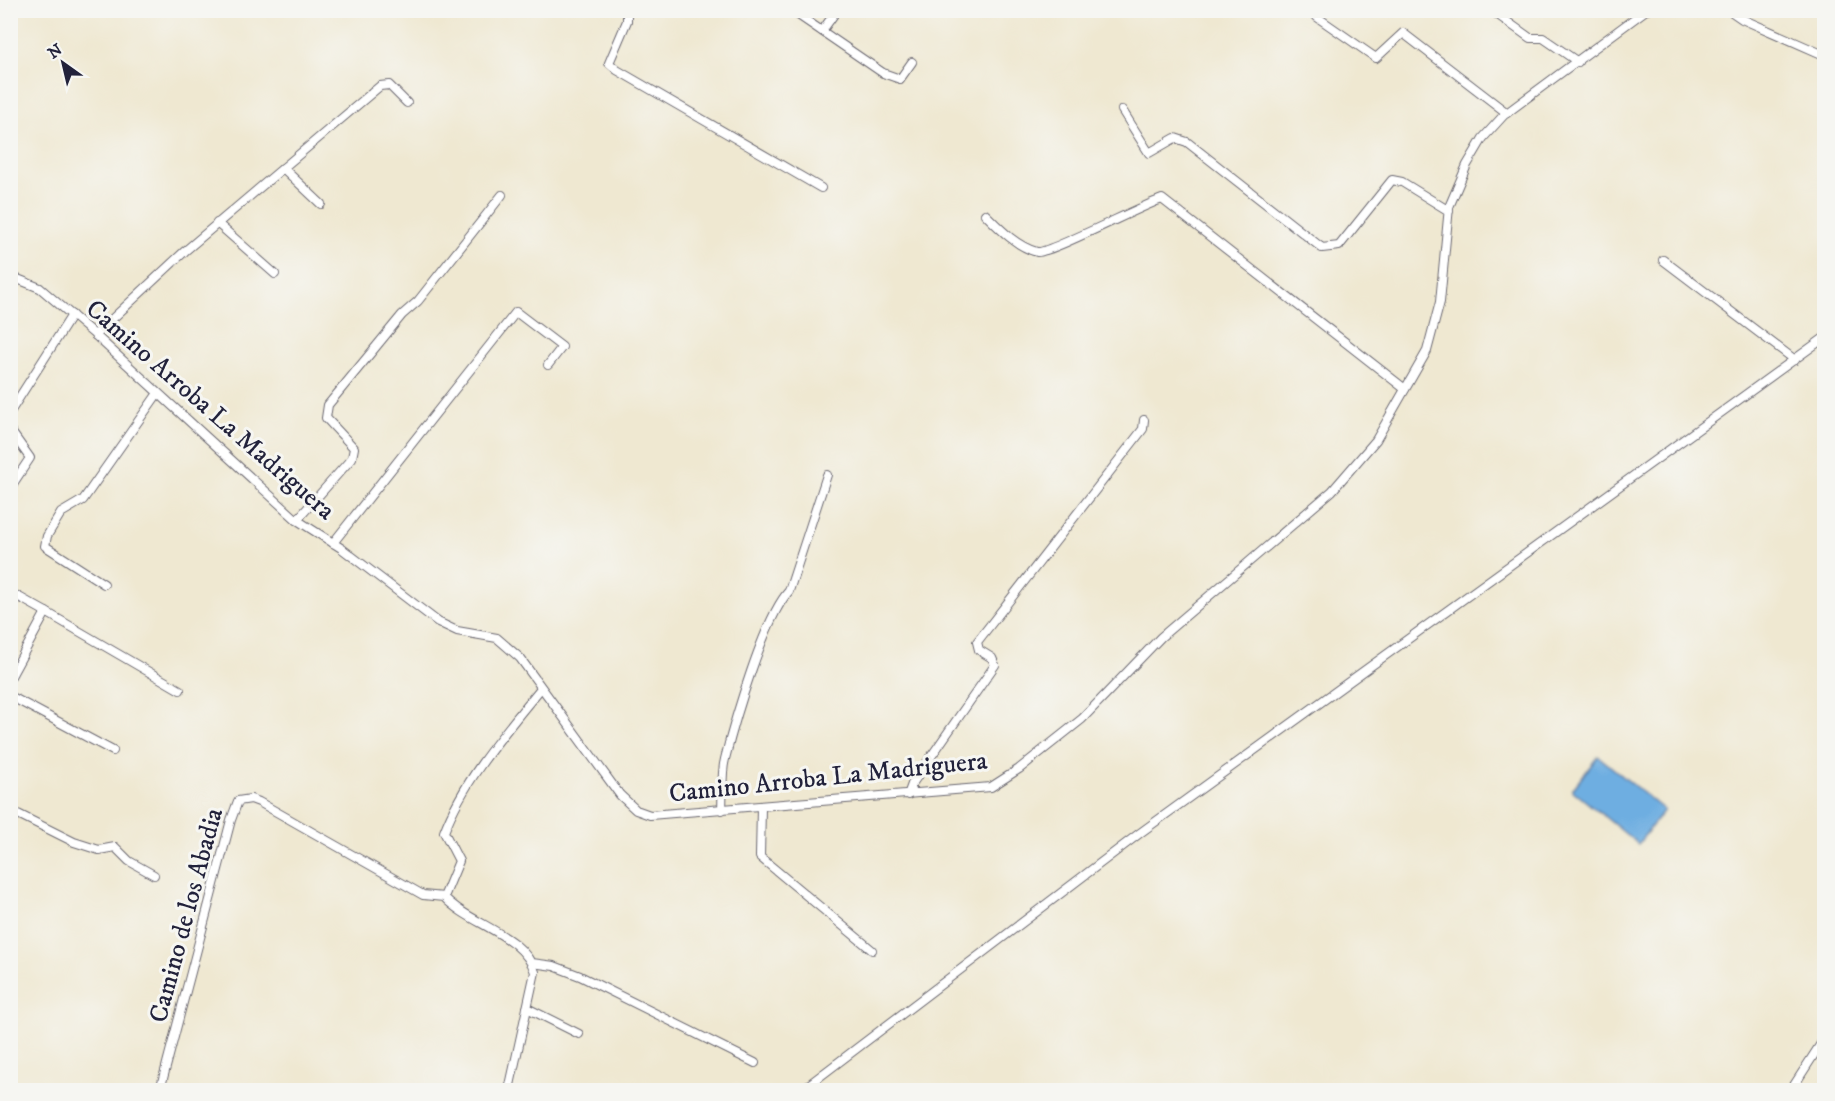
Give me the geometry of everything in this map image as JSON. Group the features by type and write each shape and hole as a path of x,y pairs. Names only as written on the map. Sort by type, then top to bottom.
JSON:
{"street":[{"path":"627,10 627,21 609,63 617,70 821,188"},
{"path":"790,10 883,73 900,79 912,62"},
{"path":"822,31 837,10"},
{"path":"1491,10 1530,38 1544,39 1578,62"},
{"name":"Camino Arroba La Madriguera","path":"10,276 40,288 72,315 297,520 333,543 438,622 457,631 497,638 520,658 620,795 636,810 650,815 991,787 1019,770 1082,719 1161,637 1332,491 1376,440 1427,351 1440,302 1449,211 1467,165 1484,138 1507,113 1646,10"},
{"path":"1729,10 1742,19 1824,55"},
{"path":"1317,17 1376,58 1402,33 1507,113"},
{"path":"95,335 217,223 380,86 389,85 407,103"},
{"path":"1122,110 1149,153 1175,138 1187,142 1322,248 1339,246 1392,180 1402,182 1449,211"},
{"path":"283,168 321,204"},
{"path":"297,520 352,458 354,448 326,418 328,405 402,315 418,301 502,195"},
{"path":"984,214 1013,241 1039,252 1052,249 1121,215 1162,199 1174,206 1405,389"},
{"path":"217,223 275,274"},
{"path":"1663,260 1794,360"},
{"path":"333,543 516,312 562,347 548,365"},
{"path":"10,412 72,315"},
{"path":"802,1090 1140,833 1824,338"},
{"path":"105,584 45,546 47,536 61,513 83,501 158,393"},
{"path":"908,795 912,784 995,665 992,658 979,650 977,642 1143,429 1144,420"},
{"path":"10,430 30,458 10,488"},
{"path":"722,810 724,762 771,617 789,591 827,475"},
{"path":"10,592 180,690"},
{"path":"10,678 46,612"},
{"path":"444,897 459,861 444,832 450,816 499,739 541,688"},
{"path":"10,696 113,751"},
{"name":"Camino de los Abadia","path":"160,1090 238,801 251,799 259,802 423,895 444,897 454,908 506,938 530,957 532,963"},
{"path":"761,807 760,857 872,950"},
{"path":"10,810 74,842 99,850 114,847 129,861 154,875"},
{"path":"509,1090 535,972 532,963 554,966 580,976 755,1063"},
{"path":"527,1008 579,1034"},
{"path":"1791,1090 1824,1039"}],"water":[{"path":"1598,756 1664,810 1638,844 1572,790"}]}
